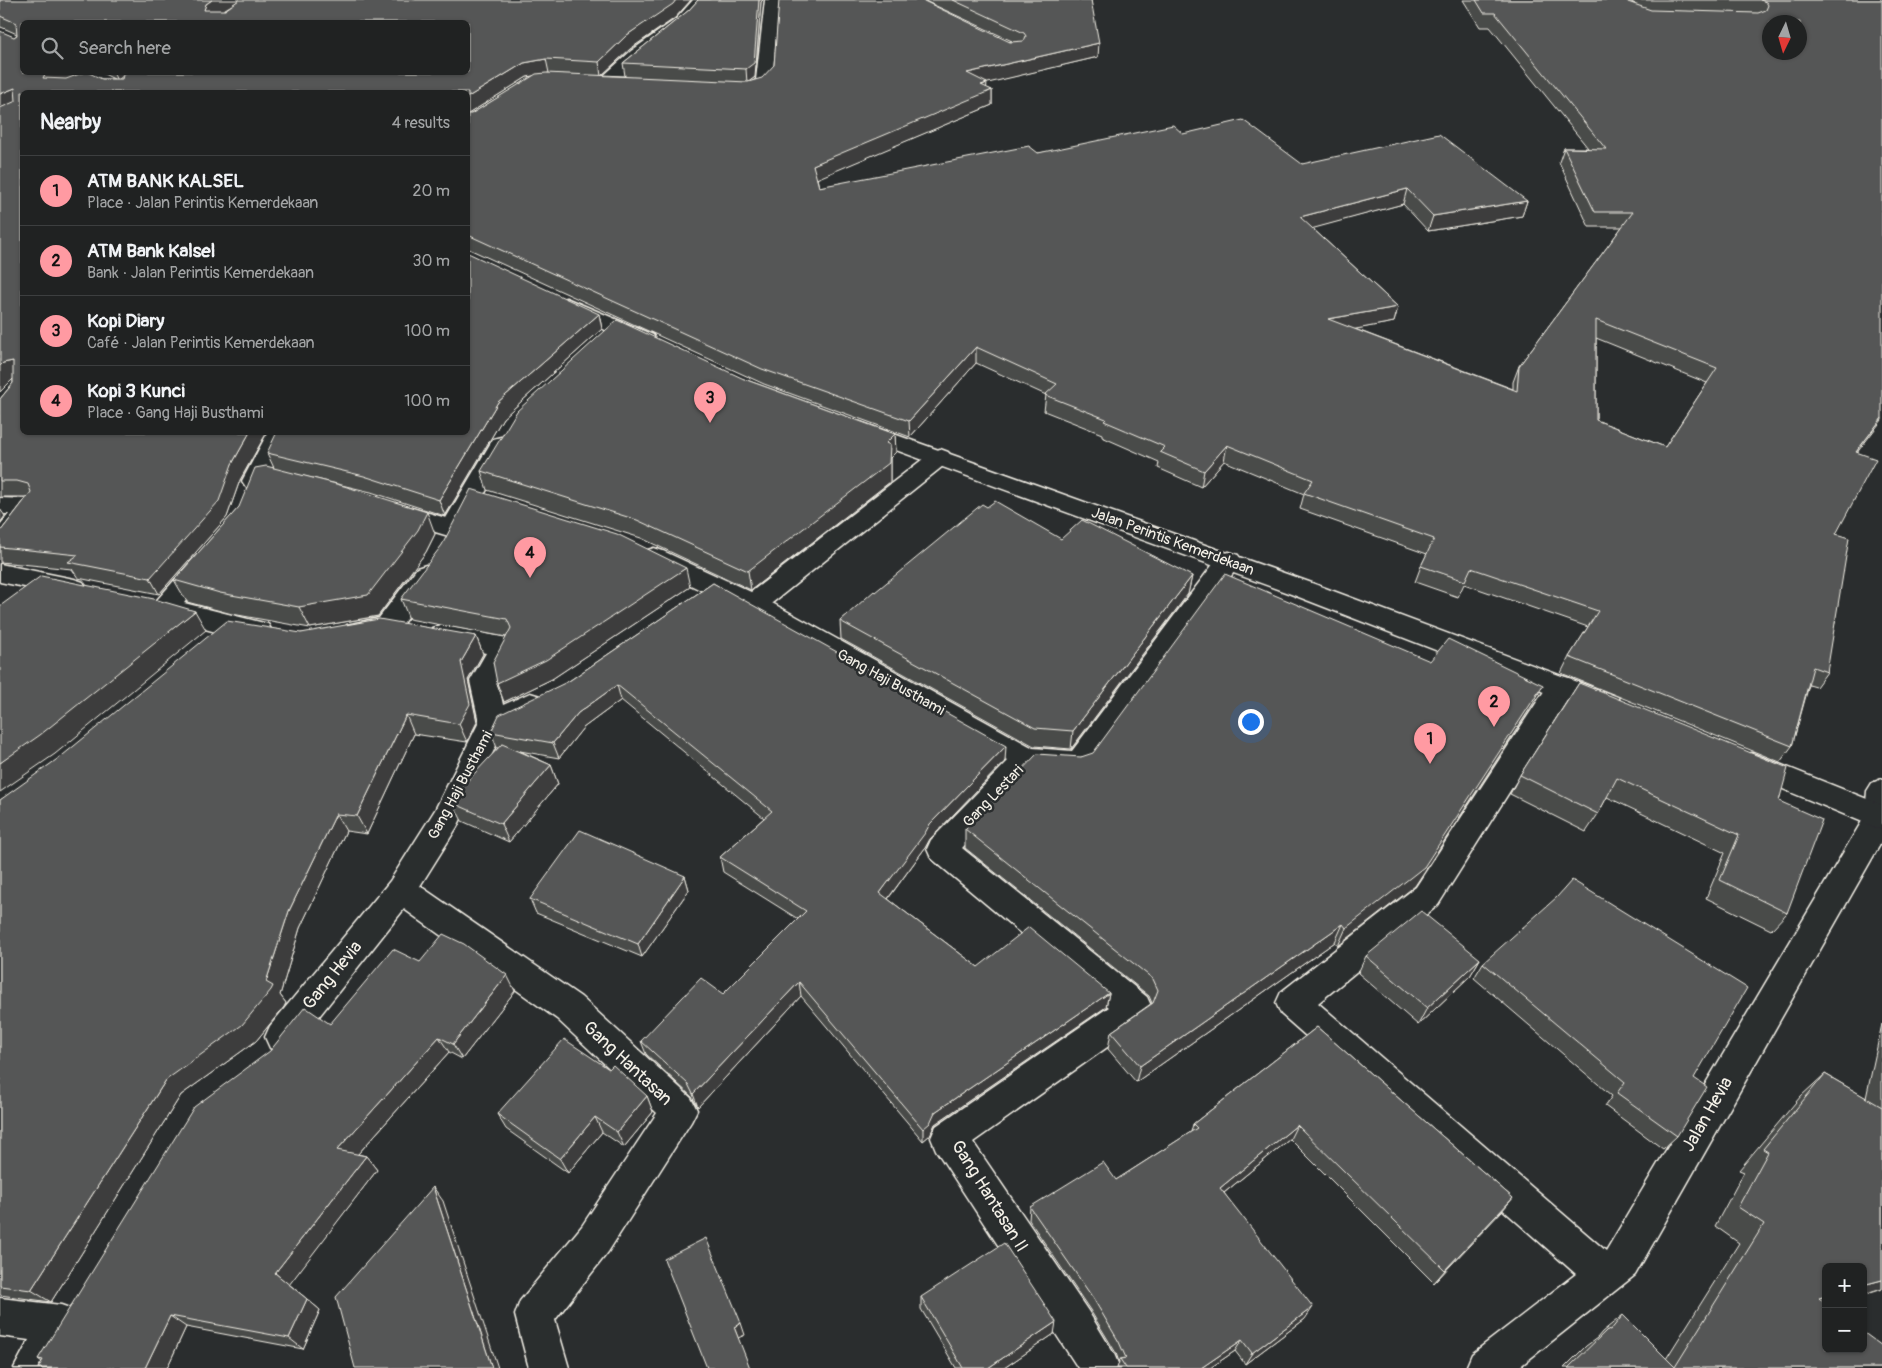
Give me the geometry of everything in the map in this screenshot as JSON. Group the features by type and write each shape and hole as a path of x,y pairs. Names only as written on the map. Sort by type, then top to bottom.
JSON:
{"street":[{"path":"606,83 643,50 673,31 693,13 701,0"},
{"path":"721,88 750,90 764,82 771,2 773,0"},
{"path":"587,82 626,84"},
{"path":"547,295 670,351"},
{"path":"597,347 618,328"},
{"name":"Jalan Perintis Kemerdekaan","path":"838,421 1229,562 1562,686 1626,712"},
{"path":"388,626 444,545 480,498 512,424"},
{"path":"246,505 265,480 279,435"},
{"path":"753,604 940,457"},
{"path":"376,505 444,545"},
{"path":"0,506 28,507 0,542"},
{"name":"Gang Haji Busthami","path":"631,546 753,604 1028,759"},
{"path":"219,547 156,605 232,626 281,635"},
{"name":"Gang Lestari","path":"1135,1008 942,849 1028,759 1079,763 1229,562"},
{"path":"0,573 98,593"},
{"path":"690,602 714,586"},
{"path":"210,645 232,626"},
{"path":"330,636 388,626 503,646 484,681 493,722"},
{"path":"1562,686 1427,896 1293,1003 1604,1274"},
{"name":"Gang Haji Busthami","path":"401,890 446,818 493,722 555,692"},
{"path":"1735,757 1881,809"},
{"name":"Jalan Hevia","path":"1486,1368 1604,1274 1622,1262 1881,809"},
{"name":"Gang Hevia","path":"261,1059 269,1054 401,890"},
{"name":"Gang Hantasan","path":"401,890 569,1008 679,1110 596,1239 534,1314 549,1368"},
{"name":"Gang Hantasan II","path":"1100,1368 1074,1324 949,1138 1135,1008"},
{"path":"0,1317 68,1312 34,1368"}],"building":[{"path":"0,0 212,0 206,4 204,10 225,10 239,0 676,0 673,4 627,35 599,62 546,59 524,63 470,96 470,90 20,90 20,435 248,435 232,464 219,501 150,578 68,562 78,555 0,547 0,532 31,492 28,484 17,481 0,481 0,399 13,383 13,361 3,363 0,366 0,108 16,101 15,88 0,94 0,31 14,37 17,35 16,23 0,16"},
{"path":"698,0 759,0 754,63 746,69 623,63 689,10"},
{"path":"779,0 922,0 1010,42 1024,41 1026,36 1024,33 953,0 1091,0 1099,43 967,73 987,83 981,85 992,90 813,165 819,187 1029,146 1038,153 1173,125 1183,134 1243,120 1302,164 1439,134 1527,201 1433,216 1407,189 1300,217 1398,307 1328,319 1517,391 1519,366 1633,212 1595,212 1564,148 1606,149 1495,13 1484,13 1476,0 1627,0 1651,10 1758,13 1766,10 1768,5 1760,0 1882,0 1882,418 1856,452 1876,459 1836,534 1849,538 1827,672 1813,667 1792,746 1569,657 1598,611 1471,568 1465,581 1421,566 1434,539 1304,493 1313,480 1227,445 1204,471 1160,452 1165,447 1104,421 1106,419 1045,395 1057,384 976,347 909,421 762,369 470,236 470,114 536,74 748,82 762,78 774,65","holes":["1596,320 1717,368 1665,447 1596,420"]},
{"path":"470,254 599,314 498,402 439,500 364,476 267,453 276,435 470,435"},
{"path":"617,320 744,379 895,434 886,443 890,445 889,463 748,571 637,520 481,471 517,411"},
{"path":"266,466 344,486 427,512 418,530 368,595 299,607 220,593 174,580 239,507 255,468"},
{"path":"471,489 617,534 686,568 546,660 497,683 493,662 511,628 507,619 401,599 442,545"},
{"path":"995,501 1061,539 1082,520 1192,576 1073,731 1035,728 840,621 874,591 982,504 987,507"},
{"path":"1225,574 1430,661 1448,639 1543,685 1424,867 1346,928 1343,924 1140,1066 1111,1032 1153,1003 1158,990 1153,979 965,829 1037,754 1081,757 1093,753"},
{"path":"41,576 154,599 195,611 40,735 0,763 0,606"},
{"path":"713,583 1006,746 930,824 880,893 978,967 1029,927 1109,993 935,1112 930,1123 923,1129 799,982 693,1094 688,1084 641,1041 701,978 723,994 806,911 720,857 772,811 617,685 578,713 553,743 491,732 499,715 569,681"},
{"path":"379,619 476,636 461,662 470,704 459,724 406,715 357,816 336,814 289,911 266,982 273,986 271,990 242,1025 166,1080 31,1290 0,1286 0,800 63,755 227,621 301,633"},
{"path":"1579,683 1788,768 1779,801 1822,820 1787,913 1720,880 1739,835 1617,778 1598,814 1520,775"},
{"path":"502,744 551,765 501,824 453,803 459,790"},
{"path":"580,830 685,876 638,944 530,899"},
{"path":"1572,880 1747,988 1694,1078 1707,1087 1677,1136 1617,1093 1625,1082 1483,963 1557,897"},
{"path":"1421,911 1480,959 1427,1008 1366,956"},
{"path":"443,934 464,944 507,975 453,1044 439,1037 337,1150 366,1156 275,1273 307,1299 289,1338 170,1316 145,1368 38,1368 43,1360 38,1359 194,1107 270,1051 305,1007 330,1024 393,949 420,962"},
{"path":"1317,1027 1513,1198 1445,1270 1297,1125 1220,1188 1313,1307 1252,1353 1242,1340 1201,1368 1126,1368 1120,1359 1126,1358 1119,1342 1093,1298 1030,1207 1103,1162 1116,1180 1197,1128 1193,1124"},
{"path":"564,1039 609,1069 613,1065 647,1096 617,1132 595,1117 560,1159 497,1114"},
{"path":"1825,1074 1882,1107 1882,1280 1867,1284 1867,1263 1822,1263 1822,1297 1819,1298 1822,1301 1822,1353 1867,1353 1867,1335 1882,1346 1882,1368 1568,1368 1607,1330 1610,1331 1623,1315 1675,1367 1764,1224 1738,1207 1768,1152 1763,1149"},
{"path":"433,1187 492,1368 355,1368 336,1297"},
{"path":"706,1238 741,1323 734,1327 750,1368 707,1368 664,1259"},
{"path":"1004,1243 1056,1322 988,1368 963,1368 921,1297"}],"place":[{"name":"Kopi Diary","path":"710,423"},
{"name":"Kopi 3 Kunci","path":"530,578"},
{"name":"ATM Bank Kalsel","path":"1494,727"},
{"name":"ATM BANK KALSEL","path":"1430,764"}]}
